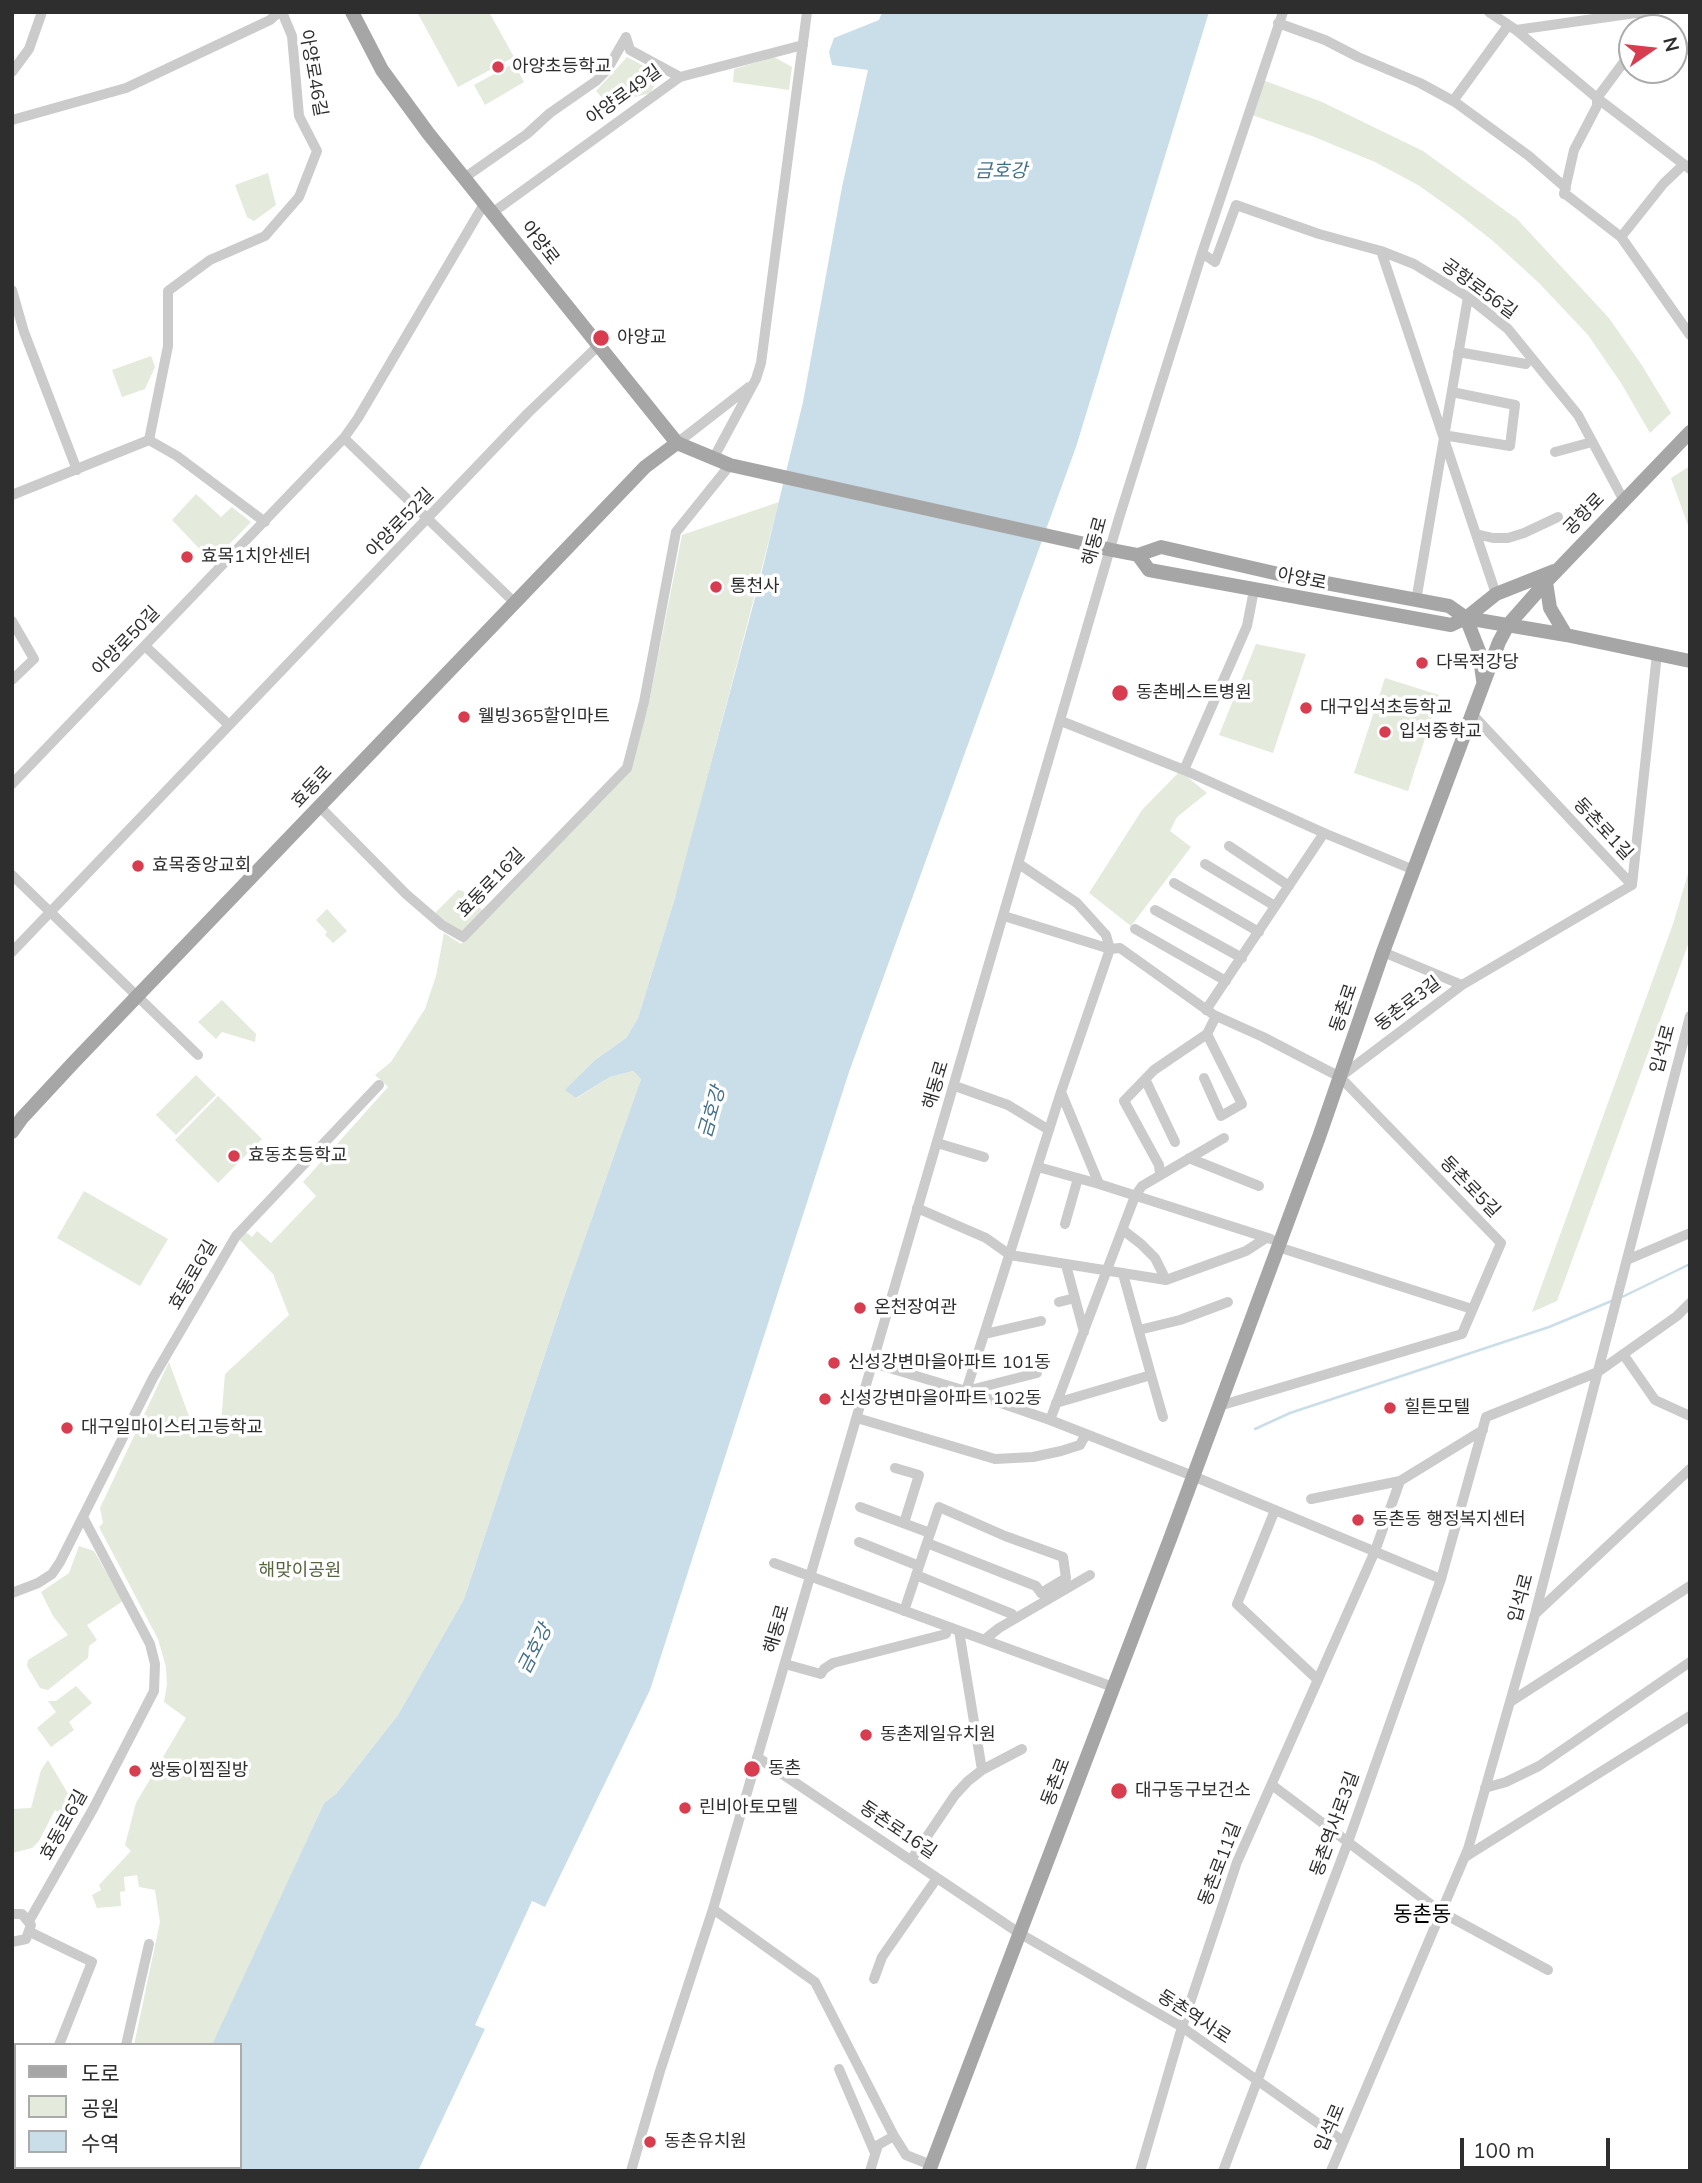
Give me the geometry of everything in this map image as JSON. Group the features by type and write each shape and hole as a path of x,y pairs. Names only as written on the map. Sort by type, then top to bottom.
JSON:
{"main road":[{"name":"아양로","path":"352,12 382,70 464,178 677,443 730,466 1112,550 1138,555 1161,547 1283,575 1449,606 1466,618 1566,635 1690,661"},
{"name":"공항로","path":"1508,625 1690,432"},
{"name":"효동로","path":"12,1132 57,1080 514,602 645,467 677,443"},
{"name":"아양로","path":"1138,555 1149,570 1451,625 1466,618"},
{"path":"1483,683 1479,651 1466,618 1496,594 1558,569"},
{"path":"1546,582 1550,608 1566,635"},
{"name":"동촌로","path":"930,2168 1194,1476 1275,1243 1340,1077 1383,952 1483,683 1508,625"}],"street":[{"path":"12,72 29,49 42,12"},
{"path":"12,120 126,88 270,20 280,12"},
{"name":"아양로46길","path":"149,440 168,346 168,291 209,260 265,236 299,197 317,151 299,116 292,36 280,12"},
{"path":"713,459 754,383 761,363 807,12"},
{"path":"803,45 814,12"},
{"path":"1489,12 1687,167 1664,183 1621,237"},
{"path":"1453,101 1512,29 1643,12"},
{"path":"1281,18 1453,101 1529,156 1564,194 1621,237 1690,335"},
{"name":"해동로","path":"631,2171 713,1909 1112,550 1119,518 1202,253 1281,18"},
{"path":"464,178 596,81 607,70 626,37 630,50 680,77"},
{"name":"아양로49길","path":"488,208 680,77 803,45"},
{"path":"1564,194 1574,150 1597,106 1597,98 1618,70"},
{"name":"공항로56길","path":"1202,253 1215,262 1236,205 1414,264 1468,297 1508,329 1578,415 1623,501"},
{"name":"아양로50길","path":"12,784 344,438 488,208"},
{"path":"1381,251 1496,594"},
{"path":"12,290 24,332 77,470"},
{"path":"1416,600 1468,297"},
{"name":"아양로52길","path":"12,952 528,412 598,346"},
{"path":"1458,352 1526,363"},
{"path":"677,443 754,383"},
{"path":"1443,435 1510,446 1515,405 1452,393"},
{"path":"344,438 514,602"},
{"path":"12,495 149,440 177,456 265,522"},
{"path":"1555,452 1592,442"},
{"name":"효동로16길","path":"320,807 406,894 442,925 463,937 627,768 644,702 676,532 730,466"},
{"path":"1476,534 1508,538 1558,517"},
{"path":"1184,770 1247,626 1254,590"},
{"path":"12,621 34,659 12,680"},
{"path":"145,646 229,725"},
{"path":"1632,885 1657,654"},
{"name":"동촌로1길","path":"1462,985 1632,885 1472,714"},
{"path":"1061,721 1184,770 1414,870"},
{"path":"1204,1077 1221,1115 1242,1104 1207,1034 1211,1013 1226,981 1324,833"},
{"path":"1229,846 1289,886"},
{"path":"966,1391 1110,948 1106,935 1077,903 1019,864"},
{"path":"1205,864 1275,906"},
{"path":"12,875 198,1055"},
{"path":"1174,883 1259,932"},
{"path":"1154,909 1242,958"},
{"path":"1004,916 1110,948 1119,948 1211,1013 1340,1077"},
{"path":"1135,929 1226,981"},
{"name":"동촌로3길","path":"1383,952 1462,985"},
{"name":"동촌로3길","path":"1340,1077 1462,985"},
{"name":"입석로","path":"1331,2171 1465,1857 1535,1615 1690,1016"},
{"path":"1160,1175 1159,1165 1124,1101 1154,1070 1207,1034"},
{"name":"동촌로5길","path":"1340,1077 1501,1243 1472,1309"},
{"path":"1145,1079 1175,1142"},
{"name":"효동로6길","path":"12,1592 38,1583 52,1574 153,1378 236,1236 379,1085"},
{"path":"955,1086 1008,1105 1049,1130"},
{"path":"1061,1092 1099,1184"},
{"path":"1050,1420 1135,1196 1142,1186 1224,1138"},
{"path":"937,1143 984,1157"},
{"path":"1189,1158 1259,1186"},
{"path":"1038,1167 1099,1184 1472,1309 1462,1334 1219,1406"},
{"path":"1065,1223 1078,1178"},
{"path":"918,1208 986,1238 1010,1255 1166,1280 1275,1243"},
{"path":"1123,1230 1154,1258 1166,1280"},
{"path":"1627,1260 1690,1233"},
{"path":"1066,1265 1084,1332"},
{"path":"1123,1274 1163,1418"},
{"path":"1059,1302 1075,1298"},
{"path":"1139,1330 1180,1320 1228,1301"},
{"path":"1598,1372 1677,1316 1690,1303"},
{"path":"985,1334 1041,1321"},
{"path":"1623,1354 1655,1400 1690,1416"},
{"path":"873,1363 1050,1420 1194,1476 1441,1579"},
{"name":"동촌역사로3길","path":"1223,2171 1348,1842 1441,1579 1486,1417 1598,1372"},
{"path":"966,1391 1037,1373"},
{"path":"1056,1403 1152,1375"},
{"path":"857,1418 995,1459 1033,1457 1061,1451 1080,1445 1086,1434"},
{"path":"1311,1499 1400,1481 1483,1430"},
{"path":"895,1468 919,1475 904,1523"},
{"path":"1535,1615 1690,1469"},
{"name":"동촌로11길","path":"1140,2171 1182,2027 1237,1862 1375,1551 1400,1481"},
{"path":"860,1507 904,1523 929,1538 1036,1586 1041,1593 1066,1578 1063,1557 1005,1536 939,1507 929,1538 918,1571 904,1611"},
{"path":"1275,1510 1237,1604 1318,1680"},
{"name":"효동로6길","path":"30,1926 153,1690 155,1664 150,1644 83,1517"},
{"path":"859,1542 1016,1618"},
{"path":"774,1563 1113,1687"},
{"path":"984,1640 999,1628 1090,1575"},
{"path":"1510,1702 1690,1586"},
{"path":"785,1664 821,1674 833,1663 946,1634 948,1627"},
{"path":"959,1631 982,1770"},
{"path":"1485,1788 1506,1782 1539,1766 1690,1662"},
{"path":"1465,1857 1690,1716"},
{"path":"911,1860 955,1795 968,1781 982,1770 1022,1749"},
{"name":"동촌로16길","path":"757,1757 1019,1933"},
{"path":"1272,1784 1441,1912 1548,1970"},
{"path":"874,1979 881,1957 937,1878"},
{"path":"713,1909 815,1982 894,2136 906,2155 930,2168"},
{"path":"12,1914 22,1914 30,1926 92,1962 60,2043"},
{"path":"14,1945 26,1939 30,1926"},
{"name":"동촌역사로","path":"1019,1933 1182,2027 1343,2141"},
{"path":"126,2043 149,1944"},
{"path":"839,2069 875,2153"},
{"path":"855,2105 873,2096"},
{"path":"870,2171 878,2145 894,2136"}],"green space":[{"path":"417,12 489,12 514,57 458,87"},
{"path":"627,57 659,74 651,93 635,97 615,112 596,91"},
{"path":"774,57 792,67 789,90 733,82 734,69"},
{"path":"514,63 524,82 485,105 474,85"},
{"path":"1260,79 1322,102 1423,151 1517,219 1609,318 1671,413 1650,433 1621,383 1588,335 1539,283 1493,241 1418,185 1375,162 1249,114"},
{"path":"268,173 276,205 254,221 247,217 235,185"},
{"path":"151,356 155,367 145,389 122,397 112,370"},
{"path":"1690,466 1690,531 1671,478"},
{"path":"196,494 221,517 232,507 251,522 212,562 172,520"},
{"name":"해맞이공원","path":"779,502 680,882 638,1018 626,1038 595,1060 566,1090 577,1098 610,1077 633,1071 641,1079 563,1300 464,1599 398,1715 336,1794 324,1803 214,2043 134,2043 160,1922 155,1890 139,1887 137,1875 124,1877 125,1891 120,1892 121,1906 97,1908 92,1895 101,1890 99,1885 131,1851 125,1845 136,1803 186,1718 164,1702 166,1667 158,1639 99,1527 103,1523 100,1508 169,1362 193,1427 220,1435 225,1374 289,1315 273,1274 239,1239 246,1232 252,1237 257,1231 271,1243 316,1196 303,1182 388,1087 375,1075 391,1062 425,1009 436,976 444,933 461,944 626,776 648,707 682,535"},
{"path":"1256,644 1306,654 1273,753 1219,735"},
{"path":"1385,678 1439,695 1408,791 1354,773"},
{"path":"1180,771 1207,793 1177,817 1170,831 1191,847 1131,926 1089,893 1142,810"},
{"path":"1690,867 1689,942 1557,1301 1532,1312 1673,924"},
{"path":"458,890 463,891 483,911 464,931 457,931 435,913"},
{"path":"327,909 347,931 333,943 316,920"},
{"path":"222,1000 256,1034 255,1042 222,1032 216,1039 198,1022"},
{"path":"196,1075 216,1095 176,1135 156,1115"},
{"path":"218,1096 262,1139 218,1183 175,1140"},
{"path":"84,1191 168,1239 140,1286 57,1238"},
{"path":"79,1546 94,1551 123,1601 87,1625 97,1640 89,1646 88,1658 48,1690 40,1688 27,1666 28,1660 68,1635 53,1616 41,1592 69,1573"},
{"path":"76,1686 92,1703 69,1722 74,1730 51,1747 37,1728 56,1712 48,1701 56,1701"},
{"path":"48,1760 76,1807 67,1817 55,1810 39,1841 32,1848 12,1853 12,1809 31,1808 41,1770"}],"water":[{"name":"금호강","path":"882,12 1209,12 1076,447 849,1072 650,1690 545,1907 532,1901 475,2025 485,2029 418,2171 155,2171 242,2169 242,2043 213,2043 324,1803 336,1794 398,1715 464,1599 563,1300 641,1079 633,1071 610,1077 576,1098 565,1090 595,1060 626,1038 638,1018 675,898 760,579 803,402 842,187 868,70 832,65 829,52 834,38 879,20"}],"waterway":[{"path":"1620,1298 1690,1264"},
{"path":"1255,1429 1290,1413 1549,1327 1614,1300"}],"place":[{"name":"아양초등학교","path":"498,67"},
{"name":"아양교","path":"601,338"},
{"name":"효목1치안센터","path":"187,557"},
{"name":"통천사","path":"716,587"},
{"name":"다목적강당","path":"1422,663"},
{"name":"동촌베스트병원","path":"1120,693"},
{"name":"대구입석초등학교","path":"1306,708"},
{"name":"웰빙365할인마트","path":"464,717"},
{"name":"입석중학교","path":"1385,732"},
{"name":"효목중앙교회","path":"138,866"},
{"name":"효동초등학교","path":"234,1156"},
{"name":"온천장여관","path":"860,1308"},
{"name":"신성강변마을아파트 101동","path":"834,1363"},
{"name":"신성강변마을아파트 102동","path":"825,1399"},
{"name":"힐튼모텔","path":"1390,1408"},
{"name":"대구일마이스터고등학교","path":"67,1428"},
{"name":"동촌동 행정복지센터","path":"1358,1520"},
{"name":"동촌제일유치원","path":"866,1735"},
{"name":"동촌","path":"752,1769"},
{"name":"쌍둥이찜질방","path":"135,1771"},
{"name":"대구동구보건소","path":"1119,1791"},
{"name":"린비아토모텔","path":"685,1808"},
{"name":"동촌유치원","path":"650,2142"}],"district":[{"name":"동촌동","path":"1422,1915"}]}
